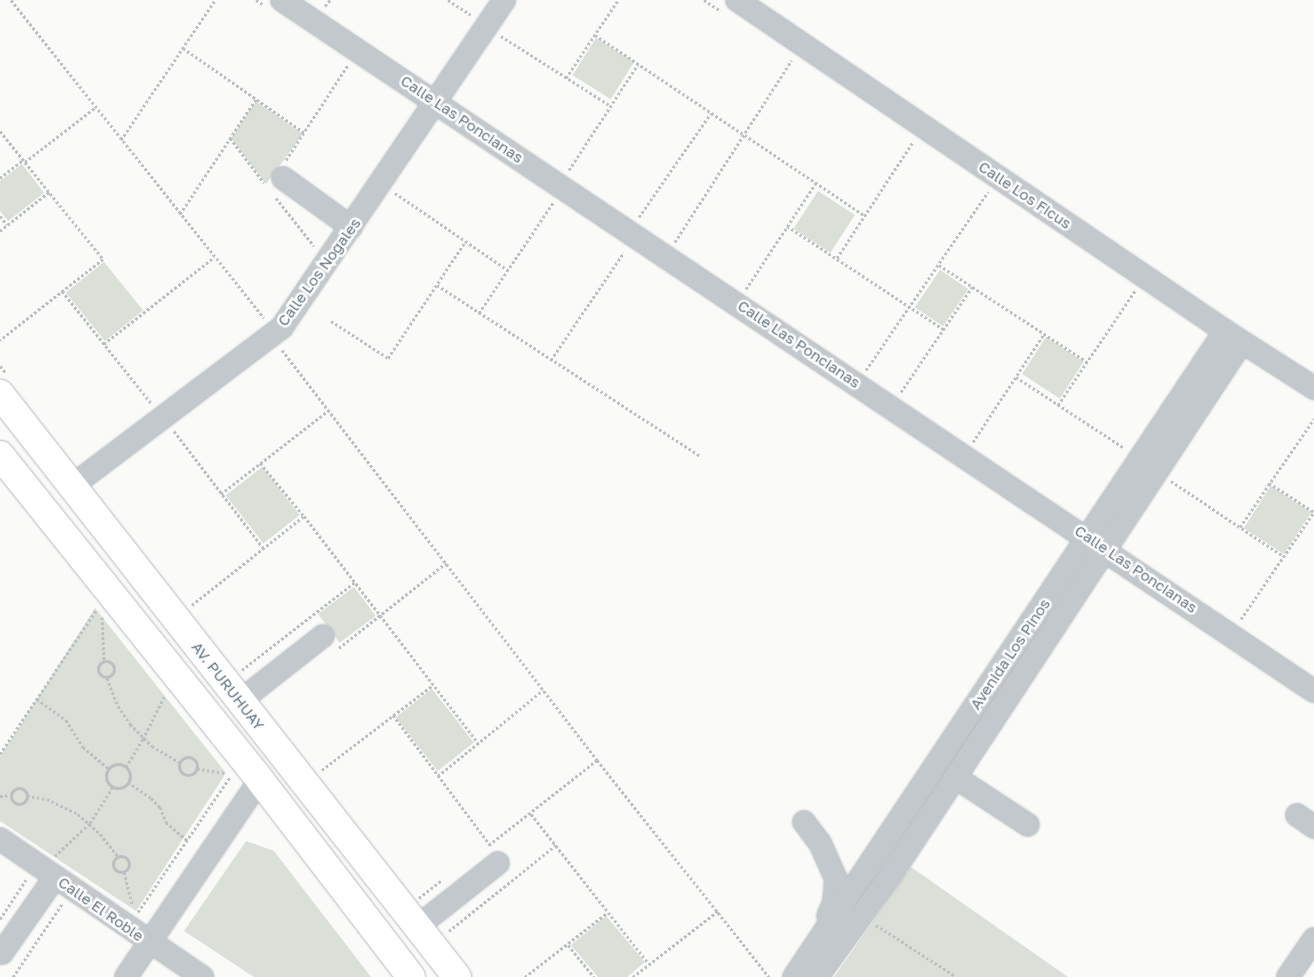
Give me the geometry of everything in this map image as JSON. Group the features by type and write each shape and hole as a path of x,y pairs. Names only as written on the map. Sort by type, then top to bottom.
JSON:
{"main road":[{"name":"AV. PURUHUAY","path":"0,394 240,701 416,914 456,977"},
{"path":"0,455 260,780 411,977"}],"street":[{"name":"Calle Las Poncianas","path":"282,0 1088,537 1314,691"},
{"name":"Calle Los Nogales","path":"72,486 269,328 282,327 437,102 504,0"},
{"name":"Calle Los Ficus","path":"737,0 1314,388"},
{"path":"283,171 351,227"},
{"name":"Avenida Los Pinos","path":"794,977 1140,458 1234,336"},
{"name":"Avenida Los Pinos","path":"817,977 891,875 1158,472 1234,336"},
{"path":"240,701 327,645"},
{"path":"955,777 1028,825"},
{"path":"126,977 260,780"},
{"path":"804,822 820,843 836,879 834,902 819,941"},
{"name":"Calle El Roble","path":"0,839 54,873 202,977"},
{"path":"416,914 498,860"},
{"path":"2,953 54,873"},
{"path":"1292,976 1314,939"}],"path":[{"path":"11,0 269,328 329,410 597,760 769,977"},
{"path":"122,140 215,0"},
{"path":"448,0 476,18"},
{"path":"566,78 618,0"},
{"path":"497,32 611,106"},
{"path":"595,35 864,215"},
{"path":"183,48 305,133"},
{"path":"673,246 743,134 793,59"},
{"path":"283,171 350,62"},
{"path":"479,313 553,203 551,196 638,64"},
{"path":"180,214 256,98"},
{"path":"0,178 96,107"},
{"path":"633,222 642,214 711,113"},
{"path":"0,131 103,259 0,340"},
{"path":"837,258 915,139"},
{"path":"743,294 816,183"},
{"path":"864,374 990,189"},
{"path":"0,231 49,192"},
{"path":"392,192 508,270"},
{"path":"0,216 7,226"},
{"path":"787,226 944,329"},
{"path":"331,321 388,358 465,242"},
{"path":"551,360 627,248"},
{"path":"104,344 214,257"},
{"path":"939,265 1087,362"},
{"path":"437,285 700,456"},
{"path":"898,396 972,287"},
{"path":"1058,405 1138,287"},
{"path":"62,291 156,409"},
{"path":"971,445 1044,334"},
{"path":"1016,377 1140,458"},
{"path":"221,494 329,410"},
{"path":"1240,527 1314,419"},
{"path":"171,427 263,548"},
{"path":"260,463 304,516 478,743"},
{"path":"1158,472 1283,556"},
{"path":"1231,633 1314,512 1269,483"},
{"path":"189,606 304,516"},
{"path":"327,645 380,615 446,563"},
{"path":"240,672 355,582"},
{"path":"103,606 104,661 98,667 98,672 107,678 118,706 130,724 143,738 165,756 179,762"},
{"path":"0,754 98,608"},
{"path":"104,661 112,664 114,668 111,676 107,678"},
{"path":"318,774 433,685"},
{"path":"126,767 143,738 168,687"},
{"path":"438,776 543,690"},
{"path":"37,698 66,720 83,747 108,768"},
{"path":"393,715 498,860"},
{"path":"186,757 191,757 195,760 197,769 194,774 184,776 178,768 179,762 186,757"},
{"path":"442,936 531,814 597,760"},
{"path":"119,764 126,767 130,776 128,782 122,787 114,787 106,779 108,768 119,764"},
{"path":"124,872 135,916 233,772 197,769"},
{"path":"128,782 151,798 160,807 166,822 187,840"},
{"path":"20,787 27,792 27,796 21,804 12,801 10,796 13,789 20,787"},
{"path":"0,919 54,873 114,787"},
{"path":"0,796 10,796"},
{"path":"27,796 62,804 90,823 118,856"},
{"path":"531,814 649,964"},
{"path":"498,860 556,844"},
{"path":"122,855 129,861 130,865 124,872 113,868 114,859 122,855"},
{"path":"13,977 54,873"},
{"path":"416,914 445,878"},
{"path":"633,977 718,911"},
{"path":"525,977 607,913"},
{"path":"875,925 955,976"},
{"path":"568,944 594,977"}],"shaded area":[{"path":"596,38 634,62 611,99 573,75"},
{"path":"256,101 303,134 266,184 231,138"},
{"path":"22,164 44,193 8,221 0,211 0,181"},
{"path":"818,191 855,215 830,253 793,229"},
{"path":"104,262 143,310 105,341 66,293"},
{"path":"940,270 968,289 943,326 915,307"},
{"path":"1046,337 1084,362 1060,398 1022,374"},
{"path":"262,467 300,515 263,543 226,495"},
{"path":"1271,486 1311,512 1284,554 1244,528"},
{"path":"354,587 376,616 340,643 318,614"},
{"path":"95,608 226,773 136,911 0,821 0,757"},
{"path":"432,689 474,743 438,771 396,717"},
{"path":"246,841 274,851 371,977 254,977 184,931"},
{"path":"911,867 1068,977 834,977"},
{"path":"606,916 645,962 627,977 598,977 571,945"}]}
